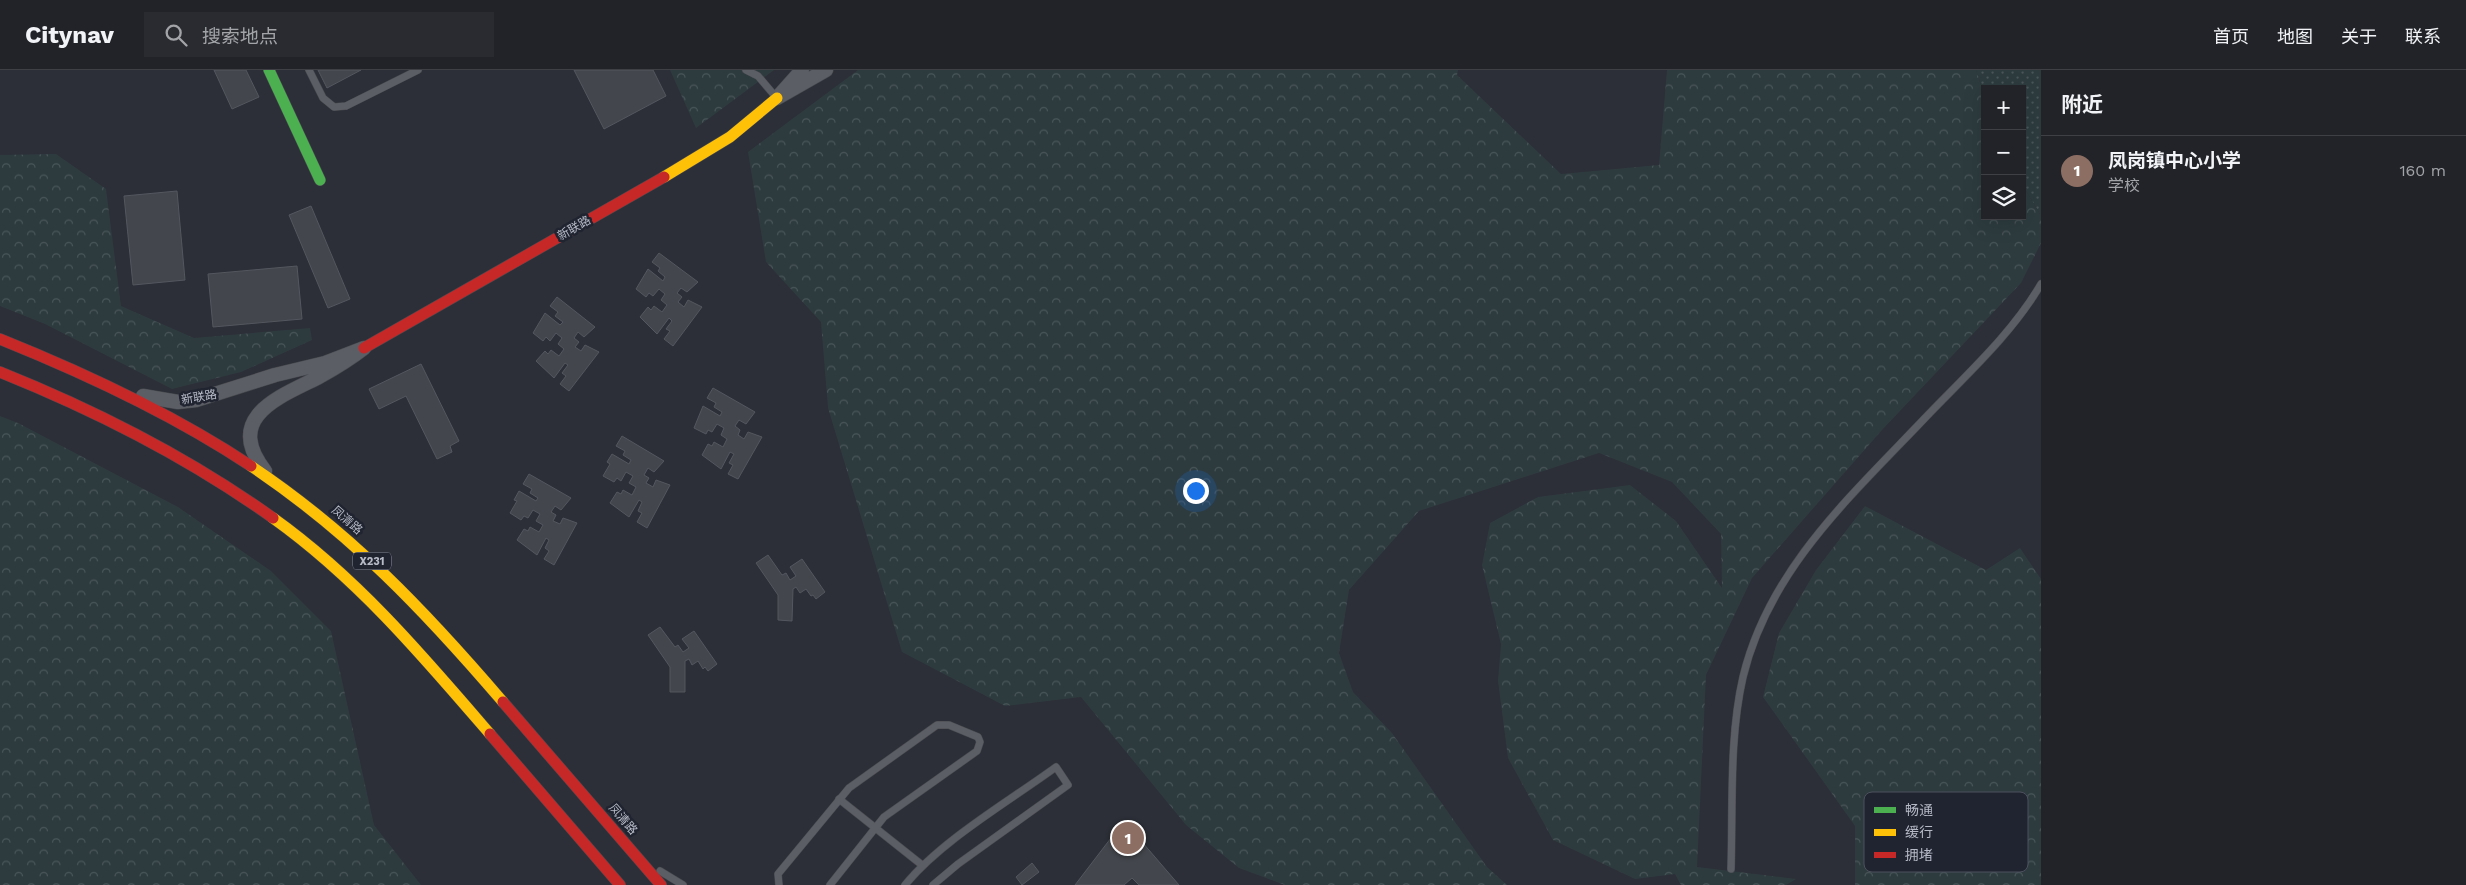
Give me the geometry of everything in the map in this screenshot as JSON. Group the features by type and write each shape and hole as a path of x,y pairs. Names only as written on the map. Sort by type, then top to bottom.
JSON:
{"main road":[{"path":"269,70 320,180"},
{"name":"新联路","path":"364,348 702,155 730,137 777,98"},
{"name":"凤清路","path":"0,339 117,391 209,441 275,483 338,531 417,605 661,885"},
{"name":"X231","path":"0,372 106,419 173,454 238,494 320,555 376,608 431,666 620,885"}],"street":[{"name":"新联路","path":"777,98 802,70"},
{"name":"新联路","path":"777,98 826,70"},
{"name":"新联路","path":"117,391 160,400 196,400 275,375 325,362 364,348"},
{"name":"新联路","path":"275,483 253,452 250,438 251,426 256,416 273,401 346,362 364,348"}],"lane":[{"path":"309,70 323,98 334,107 346,106 418,70"},
{"path":"746,70 758,76 777,98"},
{"path":"1731,869 1738,712 1745,670 1765,613 1782,583 1821,530 2004,334 2041,284"},
{"path":"779,885 778,874 849,788 937,725 949,725 975,734 980,742 977,751 884,817 830,885"},
{"path":"905,885 922,865 945,847 1056,767 1068,785 958,864 933,885"},
{"path":"839,799 922,865"},
{"path":"638,858 684,885"}],"green space":[{"path":"670,70 774,70 696,128"},
{"path":"858,70 1458,70 1457,75 1561,174 1659,165 1667,70 1976,70 1981,85 1981,220 2026,220 2026,191 2041,216 2041,243 2021,283 1882,430 1752,578 1706,675 1697,867 1796,879 1786,885 1681,885 1675,874 1635,879 1553,840 1508,758 1498,681 1501,644 1482,565 1490,523 1538,497 1630,485 1676,521 1722,588 1721,534 1672,482 1599,453 1419,511 1349,590 1339,653 1353,692 1392,733 1487,867 1507,885 1285,885 1239,868 1186,825 1081,697 1005,706 902,652 828,408 821,322 766,262 748,152"},
{"path":"1976,70 2041,70 2041,216 2026,191 2026,85 1981,85"},
{"path":"56,154 106,189 121,306 194,338 310,328 312,340 241,372 172,389 45,324 0,306 0,155"},
{"path":"0,416 18,423 178,507 271,571 331,631 374,825 421,885 0,885"},
{"path":"1865,506 1986,570 2020,548 2041,579 2041,885 1855,885 1855,826 1763,697 1779,633 1816,570"}],"building":[{"path":"214,70 246,70 259,97 232,109"},
{"path":"318,70 361,70 327,88"},
{"path":"574,70 653,70 666,96 604,129"},
{"path":"177,191 185,280 133,285 124,196"},
{"path":"311,206 350,299 328,308 289,215"},
{"path":"659,253 698,282 687,292 681,288 677,293 682,297 678,302 684,307 688,300 702,307 673,346 664,339 670,331 666,329 672,321 669,318 657,334 640,317 648,307 651,310 654,306 662,312 667,305 661,300 665,294 659,289 653,296 649,293 646,297 636,289 648,269 663,281 665,277 658,271 660,268 652,262"},
{"path":"297,266 302,319 213,327 208,274"},
{"path":"557,297 595,327 584,337 578,332 574,338 579,342 575,347 581,351 585,345 599,352 569,391 560,384 566,376 562,373 568,365 565,363 554,378 536,361 545,351 548,354 551,350 559,356 564,349 558,344 562,338 556,333 550,341 546,337 543,341 533,333 545,313 560,325 563,322 555,316 558,312 550,306"},
{"path":"421,364 459,441 450,446 452,452 437,459 406,396 379,409 369,389"},
{"path":"713,388 755,412 746,424 739,420 735,426 740,430 738,435 744,439 748,432 762,437 738,479 728,474 733,465 729,463 734,454 730,452 721,469 702,455 708,444 712,446 714,442 723,447 727,439 721,435 724,428 717,424 712,432 708,430 706,434 694,428 703,406 720,416 722,412 714,407 716,403 707,398"},
{"path":"622,436 664,461 654,472 648,468 644,475 649,478 646,483 653,487 656,480 670,485 647,528 637,522 642,513 638,511 642,502 639,500 629,517 610,503 617,492 621,494 623,490 632,495 636,487 629,483 633,476 626,472 621,481 617,478 614,482 603,476 610,464 607,462 612,454 629,464 631,460 623,455 625,451 616,446"},
{"path":"529,474 571,498 561,510 555,506 551,512 556,515 553,521 560,524 563,518 577,523 554,565 544,559 549,551 545,548 549,540 546,538 537,555 517,540 524,529 528,531 530,527 539,532 543,525 536,521 540,514 533,510 528,518 524,516 521,520 510,513 517,501 514,500 519,491 536,501 538,498 530,493 532,489 523,484"},
{"path":"768,555 782,575 786,573 790,580 796,576 790,567 802,559 825,592 816,599 806,589 800,593 796,587 793,589 792,621 778,620 778,595 756,563"},
{"path":"660,627 675,647 678,645 683,652 689,648 682,639 694,631 717,664 708,671 705,667 703,669 698,661 692,665 689,659 685,661 685,692 670,692 670,667 648,635"},
{"path":"1124,821 1179,885 1139,885 1132,878 1124,885 1075,885"},
{"path":"1032,863 1039,872 1022,885 1016,877"}],"traffic: fast":[{"path":"269,70 320,180"}],"traffic: slow":[{"path":"664,177 730,137 777,98"},
{"path":"251,466 322,518 385,575 445,636 503,702"},
{"path":"273,518 304,541 361,592 414,647 490,734"}],"traffic: jam":[{"path":"364,348 664,177"},
{"path":"0,339 65,366 129,396 191,429 251,466"},
{"path":"0,372 107,419 175,455 273,518"},
{"path":"503,702 661,885"},
{"path":"490,734 620,885"}],"place":[{"name":"凤岗镇中心小学","path":"1128,838"}]}
